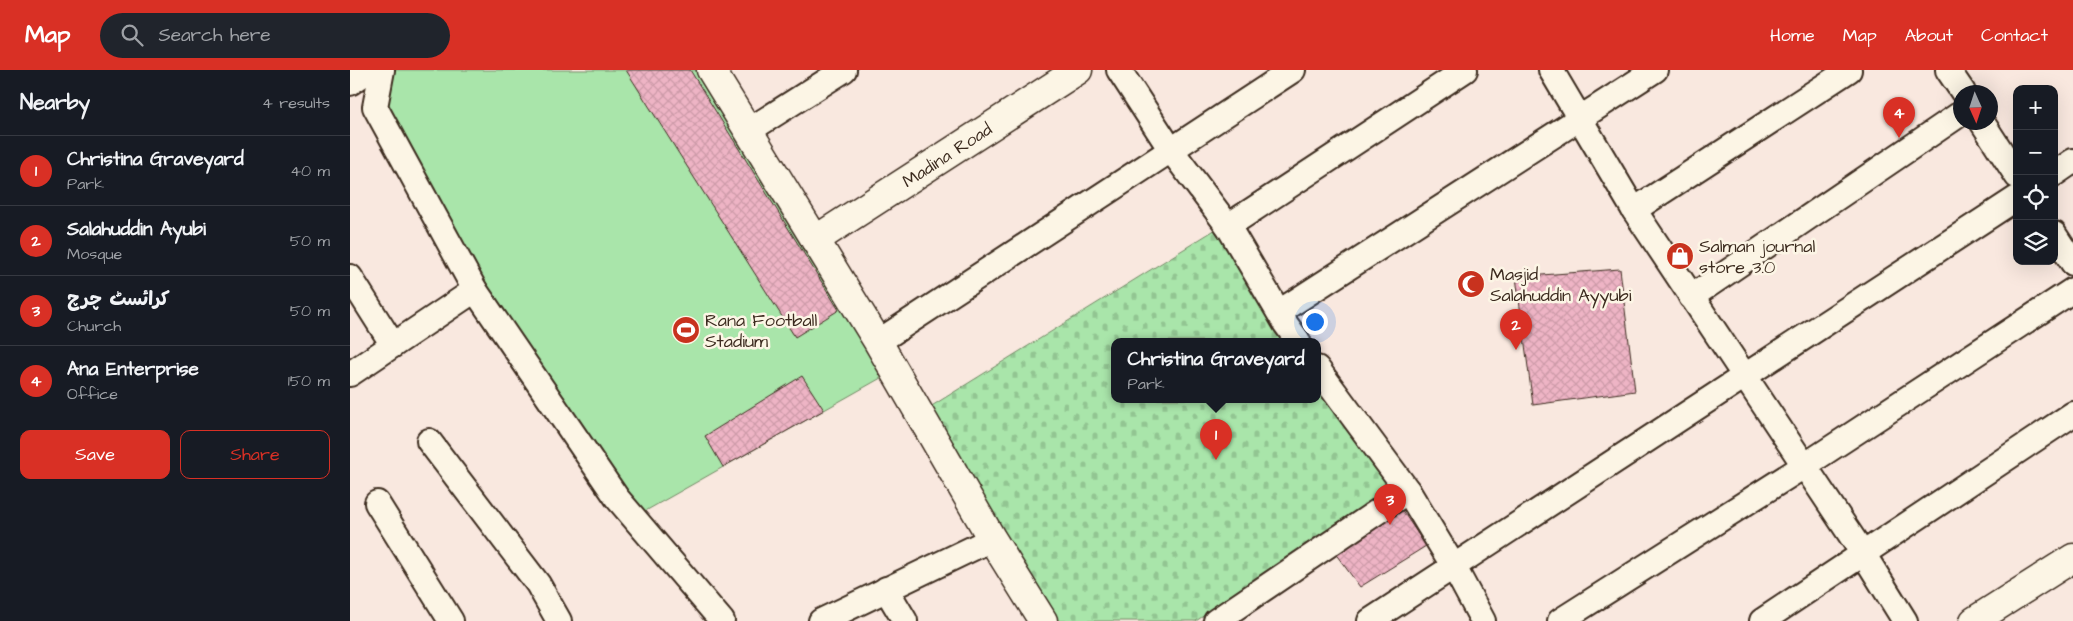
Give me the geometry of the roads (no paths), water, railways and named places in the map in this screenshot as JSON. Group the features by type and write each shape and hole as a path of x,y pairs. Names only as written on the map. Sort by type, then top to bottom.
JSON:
{"main road":[{"path":"710,70 878,342 992,539 1044,621"},
{"name":"Madina Road","path":"815,240 1078,70"},
{"path":"1974,621 2073,558"}],"street":[{"path":"350,83 369,70"},
{"path":"382,70 375,107 475,290 617,498 722,621"},
{"path":"748,131 844,70"},
{"path":"1119,70 1171,150 1228,226 1296,338"},
{"path":"878,342 1293,70"},
{"path":"1228,226 1465,70"},
{"path":"1551,70 1634,210 1864,555 1905,621"},
{"path":"1279,312 1655,70"},
{"path":"1634,210 1850,70"},
{"path":"1948,70 1958,85"},
{"path":"1691,296 1953,119"},
{"path":"1987,130 2016,175"},
{"path":"2058,171 2073,162"},
{"path":"1370,621 1745,378 2013,201"},
{"path":"2058,240 2073,263"},
{"path":"350,277 394,345"},
{"path":"350,374 475,290"},
{"path":"1560,621 1804,466 2073,290"},
{"path":"1321,373 1408,491 1454,567 1483,621"},
{"path":"1762,621 1864,555 2073,414"},
{"path":"429,441 538,584 559,621"},
{"path":"1216,621 1408,491"},
{"path":"377,503 451,621"},
{"path":"821,621 992,539"},
{"path":"886,589 905,621"}],"place":[{"name":"Ana Enterprise","path":"1899,138"},
{"name":"Salman journal store 3.0","path":"1680,256"},
{"name":"Masjid Salahuddin Ayyubi","path":"1471,284"},
{"name":"Rana Football Stadium","path":"686,330"},
{"name":"Salahuddin Ayubi","path":"1516,350"},
{"name":"Christina Graveyard","path":"1216,460"},
{"name":"کرائسٹ چرچ","path":"1390,525"}]}
